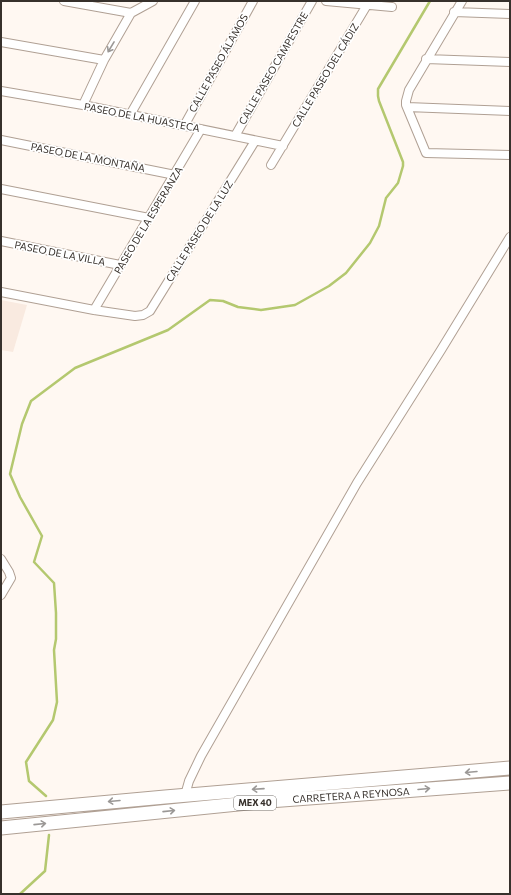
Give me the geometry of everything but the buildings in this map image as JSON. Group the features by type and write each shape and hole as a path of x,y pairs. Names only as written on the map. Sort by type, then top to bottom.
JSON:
{"main road":[{"name":"CARRETERA A REYNOSA","path":"1,812 510,768"},
{"path":"269,801 277,796 348,789 360,782"},
{"name":"CARRETERA A REYNOSA","path":"1,828 269,801 510,783"}],"street":[{"path":"64,1 131,14"},
{"path":"83,105 104,60 131,14 153,1"},
{"path":"130,115 195,1"},
{"name":"CALLE PASEO ÁLAMOS","path":"184,126 253,1"},
{"name":"CALLE PASEO CAMPESTRE","path":"235,136 312,1"},
{"path":"326,1 392,7"},
{"path":"462,1 426,59 409,90 406,101 407,107 426,153 510,155"},
{"name":"CALLE PASEO DEL CÁDIZ","path":"271,165 368,5"},
{"path":"454,12 510,14"},
{"path":"1,42 104,60"},
{"path":"426,59 510,62"},
{"name":"PASEO DE LA HUASTECA","path":"1,93 83,105 283,146"},
{"path":"407,107 510,110"},
{"name":"PASEO DE LA ESPERANZA","path":"94,310 201,129"},
{"name":"PASEO DE LA MONTAÑA","path":"1,140 175,175"},
{"name":"CALLE PASEO DE LA LUZ","path":"94,310 139,316 150,311 255,141"},
{"path":"1,189 149,218"},
{"path":"185,795 189,782 201,756 357,483 510,237"},
{"name":"PASEO DE LA VILLA","path":"1,241 120,265"},
{"path":"1,292 94,310"},
{"path":"1,559 10,575 10,580 1,595"}],"shaded area":[{"path":"1,300 27,305 13,352 1,350"}],"waterway":[{"path":"46,796 29,781 26,762 53,720 57,702 54,650 56,639 54,583 34,562 42,536 20,497 10,474 22,424 31,401 75,368 168,330 210,300 223,301 238,307 261,310 295,305 329,286 346,273 370,243 379,226 386,198 398,183 403,166 403,162 379,101 378,89 430,1"},
{"path":"20,894 45,871 49,835"}]}
